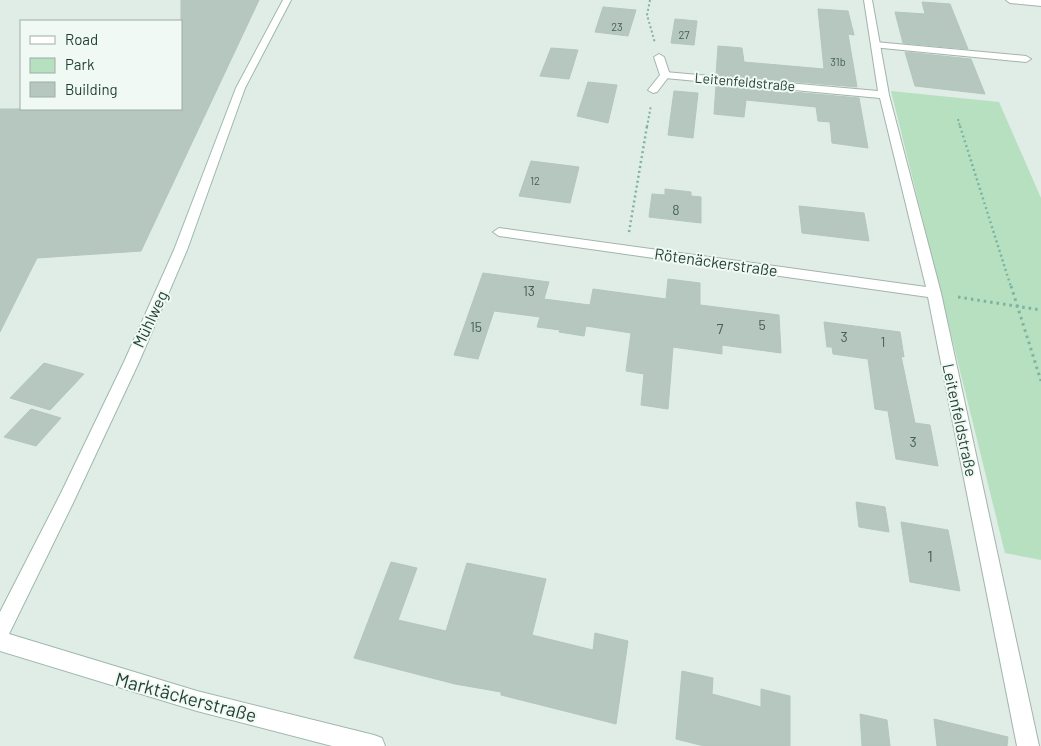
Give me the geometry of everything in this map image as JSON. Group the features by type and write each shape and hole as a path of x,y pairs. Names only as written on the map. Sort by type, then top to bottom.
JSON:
{"street":[{"name":"Mühlweg","path":"0,632 66,501 154,310 186,234 235,100 254,58 287,0"},
{"name":"Leitenfeldstraße","path":"868,0 884,95 934,293 1028,746"},
{"path":"1010,0 1041,3"},
{"path":"875,45 1026,59"},
{"path":"653,90 665,75 659,57"},
{"name":"Leitenfeldstraße","path":"665,75 884,95"},
{"name":"Rötenäckerstraße","path":"499,232 934,293"},
{"name":"Marktäckerstraße","path":"0,642 197,701 374,746"}],"path":[{"path":"650,0 647,15 659,57"},
{"path":"626,250 653,90"},
{"path":"958,119 1041,381"},
{"path":"934,293 1041,310"}],"green space":[{"path":"891,91 999,102 1041,198 1041,560 1005,553"}],"building":[{"path":"181,0 259,0 141,251 37,258 0,332 0,109 182,110"},
{"path":"922,2 950,4 968,49 903,43 895,12 925,14"},
{"path":"603,7 636,10 628,36 595,32"},
{"path":"818,9 848,11 854,35 848,34 857,87 716,75 718,46 742,48 744,62 824,69"},
{"path":"675,19 697,21 694,45 671,43"},
{"path":"551,48 578,50 569,79 540,76"},
{"path":"905,52 971,59 985,94 915,86"},
{"path":"588,82 617,85 608,123 577,116"},
{"path":"716,85 859,98 868,148 832,143 830,122 818,121 816,107 746,100 744,117 714,114"},
{"path":"674,91 698,93 693,138 668,135"},
{"path":"531,161 579,167 570,203 519,196"},
{"path":"665,189 691,192 691,196 701,197 701,223 649,217 652,194 665,195"},
{"path":"799,206 864,213 869,241 802,233"},
{"path":"483,273 549,282 544,299 590,305 593,289 666,299 668,279 700,283 700,305 779,315 781,353 722,345 722,354 673,347 668,409 641,405 644,374 626,371 631,333 586,326 584,336 559,332 560,330 537,327 540,317 494,311 478,359 454,355"},
{"path":"824,322 900,332 904,357 901,356 915,423 930,425 938,466 896,459 888,411 875,409 868,359 833,354 832,347 827,347"},
{"path":"44,363 84,374 50,410 10,398"},
{"path":"31,409 61,418 36,446 4,437"},
{"path":"856,502 885,507 889,532 859,527"},
{"path":"901,522 948,530 960,591 910,582"},
{"path":"391,562 417,568 398,620 446,631 467,563 546,579 532,635 593,650 595,633 628,641 616,724 501,695 501,692 455,684 354,658"},
{"path":"682,671 713,678 712,694 761,707 761,689 790,696 790,746 704,746 676,739"},
{"path":"860,714 887,720 890,746 862,746"},
{"path":"934,719 1008,737 1007,746 937,746"}]}
